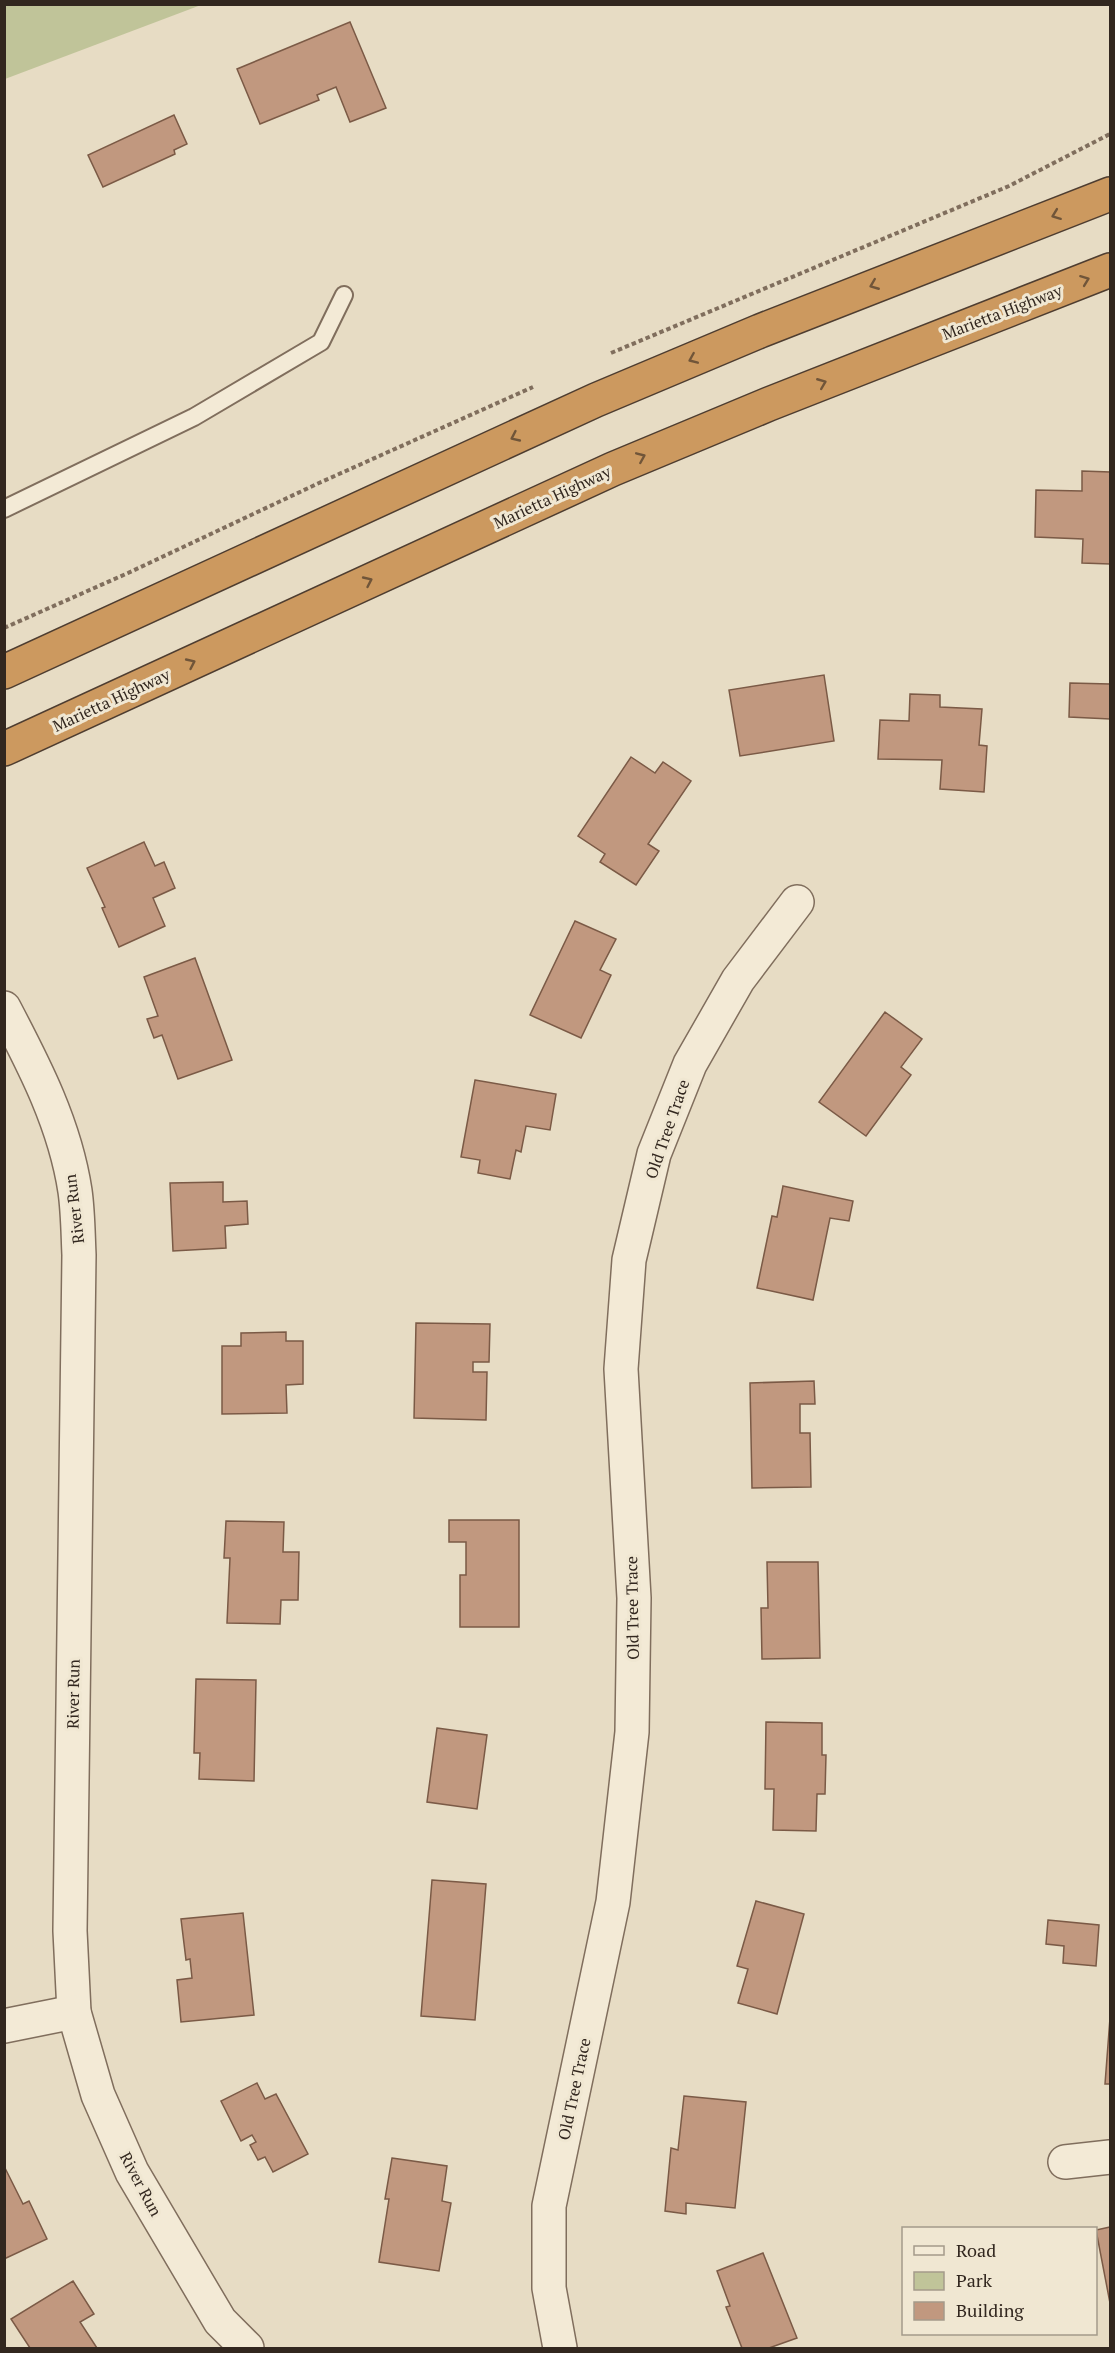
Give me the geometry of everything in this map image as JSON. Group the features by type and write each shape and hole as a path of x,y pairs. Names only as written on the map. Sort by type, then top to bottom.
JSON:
{"highway":[{"path":"4,672 596,400 793,318 1110,194"},
{"name":"Marietta Highway","path":"4,749 613,469 856,369 1110,270"}],"street":[{"name":"Old Tree Trace","path":"560,2349 549,2288 549,2206 613,1902 632,1732 634,1598 621,1369 629,1260 654,1154 690,1064 738,980 797,902"},
{"name":"River Run","path":"4,1008 46,1091 62,1135 75,1192 80,1255 70,1932 74,2012 98,2095 132,2172 220,2321 248,2349"},
{"path":"4,2026 74,2012"},
{"path":"1065,2162 1110,2157"}],"lane":[{"path":"4,509 194,417 321,342 344,295"}],"green space":[{"path":"5,4 201,4 201,5 5,79"}],"building":[{"path":"350,22 386,108 350,122 336,87 317,95 319,100 260,124 237,69"},
{"path":"174,115 187,144 174,150 175,154 103,187 88,155"},
{"path":"1082,471 1110,472 1110,564 1082,563 1083,539 1035,537 1036,490 1082,491"},
{"path":"824,675 834,741 740,756 729,690"},
{"path":"1070,683 1110,684 1110,719 1069,717"},
{"path":"910,694 940,695 940,707 982,709 979,745 987,746 984,792 940,789 942,760 878,759 880,720 909,721"},
{"path":"631,757 655,773 663,762 691,781 648,844 659,851 636,885 600,862 605,854 578,836"},
{"path":"144,842 155,866 164,862 175,888 153,898 165,926 119,947 102,908 105,907 87,868"},
{"path":"575,921 616,939 600,970 611,975 581,1038 530,1015"},
{"path":"195,958 232,1060 178,1079 162,1035 154,1038 147,1019 158,1016 144,977"},
{"path":"885,1012 922,1039 901,1067 911,1075 866,1136 819,1102"},
{"path":"475,1080 556,1094 550,1130 526,1126 521,1152 516,1150 510,1179 478,1173 480,1160 461,1157"},
{"path":"223,1182 223,1202 247,1201 248,1224 225,1226 226,1248 173,1251 170,1183"},
{"path":"783,1186 853,1201 849,1221 830,1218 813,1300 757,1288 772,1216 777,1217"},
{"path":"416,1323 490,1324 489,1362 473,1362 473,1372 487,1372 486,1420 414,1418"},
{"path":"286,1332 286,1341 303,1341 303,1384 286,1385 287,1413 222,1414 222,1346 241,1346 241,1333"},
{"path":"814,1381 815,1404 800,1404 800,1433 810,1433 811,1487 752,1488 750,1383"},
{"path":"449,1520 519,1520 519,1627 460,1627 460,1575 466,1575 466,1542 449,1542"},
{"path":"226,1521 284,1522 283,1552 299,1552 298,1600 281,1600 280,1624 227,1623 230,1558 224,1558"},
{"path":"767,1562 818,1562 820,1658 762,1659 761,1608 768,1608"},
{"path":"196,1679 256,1680 254,1781 199,1779 200,1753 194,1753"},
{"path":"766,1722 822,1723 822,1755 826,1755 825,1794 817,1794 816,1831 773,1830 774,1789 765,1789"},
{"path":"437,1728 487,1735 477,1809 427,1802"},
{"path":"432,1880 486,1884 475,2020 421,2016"},
{"path":"756,1901 804,1914 777,2014 738,2003 748,1969 737,1966"},
{"path":"243,1913 254,2015 181,2022 177,1980 192,1978 190,1959 186,1960 181,1919"},
{"path":"1048,1920 1099,1925 1096,1966 1063,1963 1064,1946 1046,1944"},
{"path":"1110,2018 1110,2084 1105,2084"},
{"path":"257,2083 265,2099 276,2094 308,2154 273,2172 265,2157 258,2160 250,2145 256,2142 252,2135 241,2141 221,2101"},
{"path":"684,2096 746,2102 735,2208 686,2203 686,2214 665,2211 671,2148 678,2150"},
{"path":"392,2158 447,2166 442,2201 451,2203 439,2271 379,2262 389,2199 385,2199"},
{"path":"4,2166 23,2204 29,2201 47,2239 4,2259"},
{"path":"1110,2227 1110,2303 1097,2235 1097,2230"},
{"path":"763,2253 797,2338 769,2348 742,2348 726,2307 730,2306 717,2271"},
{"path":"73,2281 94,2314 80,2322 97,2348 30,2348 11,2319"}]}
